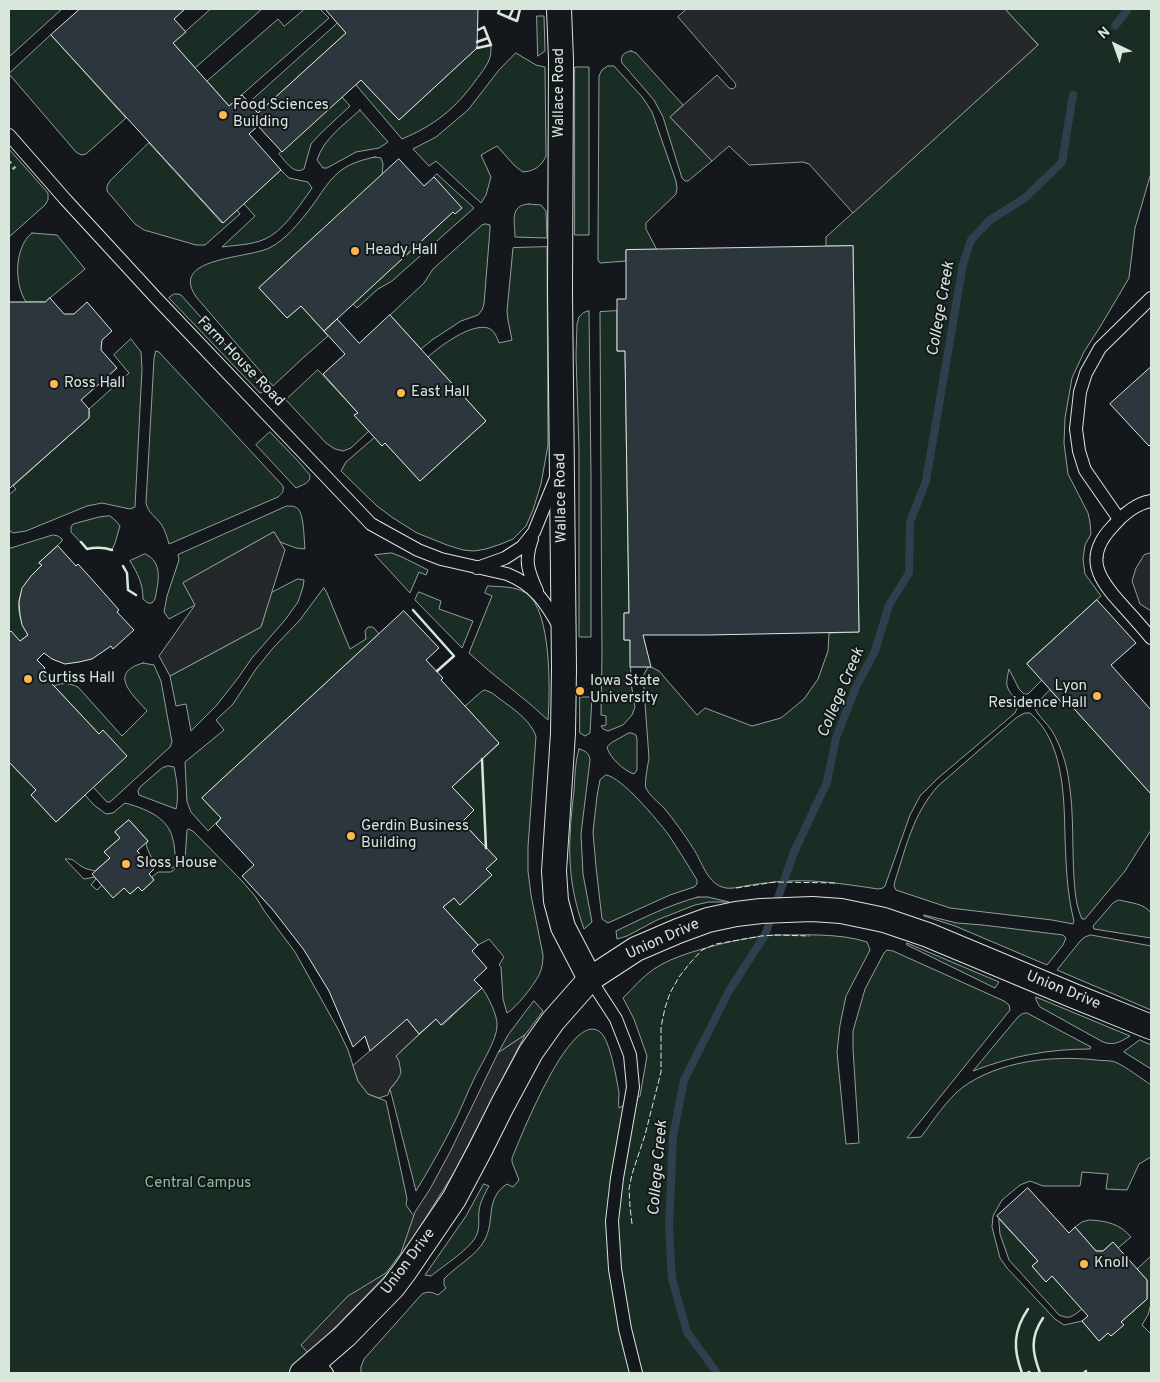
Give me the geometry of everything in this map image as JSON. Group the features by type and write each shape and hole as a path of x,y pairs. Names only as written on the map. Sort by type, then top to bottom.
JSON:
{"street":[{"name":"Wallace Road","path":"559,9 561,60 559,242 564,669 563,733 554,870 556,901 563,927 590,979"},
{"name":"Union Drive","path":"316,1369 393,1287 405,1271 454,1199 502,1104 531,1052 553,1021 590,979 636,949 678,931 708,920 736,914 812,909 841,911 884,920 928,935 1151,1027"}],"lane":[{"name":"Farm House Road","path":"9,135 151,293 371,524 418,550 441,559 515,577 537,592 547,604 564,634"},
{"path":"1119,519 1085,470 1079,451 1076,428 1080,392 1086,374 1100,348 1151,298"},
{"path":"537,592 528,572 527,552 562,464"},
{"path":"1151,501 1131,510 1108,530 1099,545 1096,562 1099,576 1107,588 1151,638"},
{"path":"477,568 505,558 522,546 534,532"},
{"path":"590,979 616,1019 630,1055 633,1087 617,1178 612,1221 615,1269 625,1329 636,1373"}],"green space":[{"path":"9,9 62,9 9,57"},
{"path":"211,9 262,9 195,68 173,43"},
{"path":"305,9 320,9 329,18 229,106 207,81 278,19 284,26"},
{"path":"1005,9 1151,9 1151,173 1135,228 1129,278 1084,352 1072,378 1065,418 1064,443 1068,474 1088,513 1090,522 1091,534 1085,545 1083,559 1085,574 1101,596 1027,663 1042,680 1028,694 1024,694 1019,689 1009,669 1007,686 1017,701 1015,713 937,779 920,796 910,815 883,888 801,881 731,888 719,886 706,872 683,832 646,788 649,758 643,676 648,667 659,671 697,715 705,708 752,726 781,718 804,699 818,679 828,651 829,633 859,632 853,246 826,246 826,237 1038,45"},
{"path":"537,16 544,16 545,51 538,56"},
{"path":"338,23 346,33 258,113 249,103"},
{"path":"51,35 126,118 86,154 81,155 76,152 9,74"},
{"path":"491,45 490,56 486,66 452,108 425,128 402,139 356,85 361,80 399,120 477,48"},
{"path":"631,51 636,53 683,105 670,117 712,161 688,181 682,178 663,117 654,100 622,63 623,55"},
{"path":"516,53 536,65 545,67 546,156 537,168 523,172 497,146 481,155 491,177 486,195 481,203 436,161 429,166 413,149 436,137 468,110 499,70"},
{"path":"608,66 614,66 643,98 652,112 677,188 676,194 646,223 646,229 657,250 626,250 626,261 600,263 598,260 599,76 602,70"},
{"path":"575,67 589,67 589,235 575,235"},
{"path":"342,97 350,106 311,144 304,169 297,170 287,164 279,154"},
{"path":"360,110 388,142 379,148 356,152 327,168 323,168 317,160 324,145 335,132"},
{"path":"149,143 222,223 237,210 240,214 205,245 196,245 144,230 135,224 107,191 110,181"},
{"path":"9,149 48,193 48,200 45,205 9,237"},
{"path":"375,157 381,158 383,164 382,176 259,288 287,318 301,306 328,336 273,386 197,298 190,284 193,274 215,261 261,251 277,244 297,225 330,181 340,171 356,162"},
{"path":"281,170 289,178 308,182 312,188 294,213 278,231 265,239 249,244 222,247 255,216 244,204"},
{"path":"437,174 474,208 392,281 378,289 357,308 353,304 453,212 455,214 461,208 434,177"},
{"path":"529,204 541,205 546,211 547,238 515,237 514,215 518,207"},
{"path":"482,225 490,225 490,229 482,310 478,315 461,321 421,349 390,315 424,283 433,269"},
{"path":"32,233 57,235 85,269 45,302 26,302 19,286 19,256 26,239"},
{"path":"547,247 548,445 541,484 526,526 513,539 486,549 463,550 417,533 393,518 377,506 341,471 346,462 375,437 382,446 385,443 420,481 486,421 428,357 456,336 481,327 490,329 495,334 499,343 512,340 507,311 513,248"},
{"path":"174,294 181,295 267,391 260,393 169,298"},
{"path":"589,311 591,637 579,637 579,449 576,355 579,317"},
{"path":"617,311 617,351 625,351 629,613 624,613 624,640 630,640 631,683 635,707 632,715 623,725 608,731 601,726 606,725 606,716 601,715 600,312"},
{"path":"131,339 141,352 142,369 135,507 130,509 102,503 87,506 26,531 13,533 9,530 9,495 16,489 13,486 89,418 89,409 129,373 114,355"},
{"path":"156,351 283,486 282,492 278,497 169,544 162,526 150,512 146,503"},
{"path":"318,370 358,413 355,416 369,431 351,448 343,451 335,449 326,443 286,400"},
{"path":"270,432 310,475 306,483 296,488 256,445"},
{"path":"287,506 297,508 301,513 305,549 280,542 274,532 184,583 195,605 169,619 164,612 167,596 179,560 178,555"},
{"path":"110,516 120,526 112,550 106,548 87,549 71,532 73,524"},
{"path":"53,535 58,536 62,541 39,563 42,565 27,581 20,597 20,615 28,635 20,641 11,632 9,633 9,549"},
{"path":"392,553 428,570 426,575 419,572 410,593 375,555"},
{"path":"145,554 155,562 158,574 155,599 152,603 148,603 143,599 140,579 130,561"},
{"path":"298,579 304,580 298,602 216,706 191,731 186,704 176,706 170,676 261,627 271,593"},
{"path":"488,586 508,587 526,593 534,602 541,616 548,652 548,720 469,653 492,596 485,593"},
{"path":"324,588 350,649 366,639 365,631 368,627 373,627 379,634 202,798 221,818 208,831 191,812 187,802 185,762 224,730 216,720 233,704 256,669 299,621"},
{"path":"419,592 441,601 439,609 473,621 462,648 415,600"},
{"path":"143,663 154,665 161,681 172,742 170,747 110,802 107,802 93,787 103,731 99,734 54,686 66,684 78,687 122,736 147,711 126,685 125,678 126,672 132,667"},
{"path":"485,690 492,693 523,717 536,736 528,871 543,960 540,973 533,984 520,1001 507,1013 503,999 501,967 499,965 504,957 489,939 478,945 443,907 454,898 460,904 492,875 486,869 497,859 462,822 474,810 452,787 499,744 465,706"},
{"path":"1050,690 1064,705 1068,702 1151,794 1151,830 1125,871 1085,919 1082,919 1080,914 1075,894 1072,806 1067,769 1055,737 1034,707"},
{"path":"580,697 592,697 590,733 585,736 580,733"},
{"path":"1025,713 1030,713 1050,739 1060,771 1064,804 1067,879 1073,924 950,908 896,890 894,886 895,881 907,843 916,819 929,797 938,786 1016,718"},
{"path":"629,733 636,735 637,739 637,770 634,774 617,763 607,747"},
{"path":"579,749 587,753 590,760 581,834 583,874 592,922 584,929 574,894 570,860 570,827"},
{"name":"Central Campus","path":"9,762 36,790 31,795 56,822 85,795 106,814 113,813 125,803 153,814 165,823 173,839 175,850 176,864 173,868 162,867 155,862 146,844 148,841 129,820 115,832 120,838 104,852 110,858 95,871 84,868 72,860 65,859 84,879 95,877 96,879 91,885 97,890 102,885 124,888 130,894 138,887 142,891 154,880 152,877 158,872 171,872 185,860 187,830 189,829 194,832 255,896 295,952 338,1029 348,1050 358,1081 368,1094 386,1101 407,1199 406,1205 429,1237 302,1373 9,1373"},
{"path":"174,767 175,772 177,783 176,809 139,795 138,791 140,787 162,768"},
{"path":"606,775 613,777 621,783 648,810 668,834 697,880 697,884 694,887 670,895 608,923 602,919 593,832 600,780"},
{"path":"698,897 708,897 729,902 709,902 695,905 617,939 616,931 666,908"},
{"path":"1119,900 1141,905 1151,913 1151,938 1094,929 1093,926 1113,903"},
{"path":"924,915 957,923 1063,935 1066,938 1063,945 1047,965"},
{"path":"776,935 845,937 867,942 870,950 846,996 840,1025 837,1052 846,1144 859,1143 853,1031 865,989 887,950 1004,1001 1009,1005 1010,1010 907,1138 921,1137 957,1092 977,1078 993,1071 1027,1062 1062,1058 1113,1061 1124,1066 1151,1085 1151,1157 1139,1164 1127,1190 1106,1189 1108,1174 1082,1172 1080,1186 1043,1186 1030,1181 1020,1185 1002,1200 993,1216 992,1227 1000,1258 1007,1268 1055,1319 1064,1325 1082,1321 1099,1341 1108,1333 1111,1336 1123,1325 1121,1322 1147,1299 1147,1280 1137,1269 1151,1256 1151,1304 1148,1315 1142,1325 1151,1334 1151,1373 361,1373 364,1359 422,1294 430,1292 438,1295 446,1288 444,1279 471,1256 484,1241 495,1196 507,1184 513,1187 519,1180 512,1158 525,1127 548,1079 575,1039 588,1030 600,1032 604,1036 615,1070 619,1093 619,1108 640,1096 647,1056 634,1019 623,998 650,972 675,958 732,941"},
{"path":"1091,935 1151,946 1151,1010 1057,970 1081,940"},
{"path":"907,943 999,982 995,988 907,945"},
{"path":"482,988 490,1001 496,1017 496,1032 458,1116 416,1191 390,1089 397,1081 399,1074 396,1056 436,1019 442,1025"},
{"path":"1036,997 1130,1036 1117,1043 1103,1042 1040,1007"},
{"path":"534,1001 543,1011 525,1035 498,1053 508,1035"},
{"path":"1027,1013 1091,1047 1090,1049 1059,1050 1030,1054 973,1071 1018,1017"},
{"path":"1140,1040 1151,1045 1151,1069 1124,1052"},
{"path":"484,1184 489,1186 480,1204 477,1234 474,1239 463,1251 431,1276 425,1275 466,1216"},
{"path":"999,1219 1038,1261 1032,1266 1046,1282 1052,1276 1082,1309 1071,1316 1059,1315 1009,1260 1000,1234"},
{"path":"1090,1220 1113,1224 1131,1237 1118,1248 1113,1242 1103,1251 1096,1251 1075,1227 1082,1222"}],"shaded area":[{"path":"687,9 1005,9 1038,45 853,213 809,164 803,162 749,165 729,146 712,161 670,117 717,75 729,88 733,89 736,86 678,17"},
{"path":"274,532 285,550 261,627 170,676 159,656 195,605 183,583"},
{"path":"1151,553 1151,611 1140,604 1132,581 1136,568 1144,555"},
{"path":"407,1019 419,1034 396,1056 401,1073 398,1079 388,1095 379,1098 368,1094 358,1081 353,1066"},
{"path":"525,1035 455,1171 403,1254 387,1274 309,1354 301,1345 348,1296 386,1273 401,1253 415,1212 450,1152 498,1053"}],"building":[{"name":"Food Sciences Building","path":"80,9 185,9 174,19 186,32 173,43 229,106 242,95 258,113 346,33 325,9 478,9 477,48 399,120 361,80 282,152 258,126 249,134 281,170 223,223 51,35"},
{"name":"Heady Hall","path":"399,159 424,186 434,177 462,208 455,214 453,212 324,331 301,306 287,318 259,288"},
{"path":"853,246 859,632 643,635 651,667 630,667 630,640 624,640 624,613 629,613 625,351 617,351 617,299 626,299 626,250"},
{"name":"Ross Hall","path":"50,298 64,314 74,314 87,302 112,331 102,340 101,350 117,368 81,400 89,409 89,418 9,488 9,302 45,302"},
{"name":"East Hall","path":"390,315 486,421 420,481 385,443 382,446 354,415 358,413 323,374 345,354 324,331 337,319 359,343"},
{"path":"1151,367 1151,444 1149,446 1110,404"},
{"name":"Curtiss Hall","path":"58,546 76,566 78,564 119,610 117,612 134,630 113,649 111,646 92,659 65,664 52,659 44,653 37,660 45,668 41,672 99,734 103,730 127,756 56,822 31,795 36,790 9,762 9,633 11,631 20,641 28,635 22,625 20,615 19,602 22,588 42,565 39,563"},
{"name":"Lyon Residence Hall","path":"1097,600 1136,643 1111,665 1151,710 1151,794 1068,702 1064,705 1027,664"},
{"name":"Gerdin Business Building","path":"404,611 439,648 426,660 443,678 441,680 499,743 452,787 474,810 462,822 497,859 486,869 492,875 460,905 454,898 443,907 478,945 472,951 487,968 474,980 482,988 441,1025 436,1019 419,1034 407,1019 370,1051 365,1036 353,1047 329,991 304,950 273,910 242,876 254,865 216,824 221,818 202,798"},
{"name":"Sloss House","path":"129,820 148,841 137,851 154,869 149,874 154,880 142,891 138,887 130,894 124,888 113,898 92,874 110,858 104,852 120,838 115,832"},
{"name":"Knoll","path":"1028,1188 1069,1233 1075,1227 1096,1251 1103,1251 1113,1242 1147,1280 1147,1299 1121,1322 1124,1325 1111,1336 1108,1333 1099,1341 1082,1321 1088,1316 1052,1276 1046,1282 1032,1266 1038,1261 997,1216"}],"waterway":[{"name":"College Creek","path":"1115,26 1128,9"},
{"name":"College Creek","path":"717,1373 687,1332 672,1279 669,1228 673,1137 684,1080 729,991 765,935 794,852 827,782 836,738 856,687 875,651 889,605 909,573 910,522 926,481 963,264 971,240 990,220 1025,198 1062,162 1073,95"}],"hedge":[{"path":"9,162 15,169"}],"fence":[{"path":"736,888 775,882 835,883"},
{"path":"632,1224 629,1189 661,1072 661,1027 665,1008 670,993 679,977 702,950 716,944 761,936 810,936"}],"wall":[{"path":"500,9 498,13 517,21 520,9"},
{"path":"509,18 513,9"},
{"path":"477,48 491,45 484,27 478,30"},
{"path":"477,42 488,38"},
{"path":"81,542 87,549 106,548 112,550"},
{"path":"123,566 127,573 128,590 136,595"},
{"path":"413,610 454,656 437,671"},
{"path":"482,759 486,848"},
{"path":"1022,1373 1017,1356 1016,1340 1019,1325 1028,1309"},
{"path":"1040,1373 1035,1358 1034,1338 1043,1318"}],"place":[{"name":"Food Sciences Building","path":"223,115"},
{"name":"Heady Hall","path":"355,251"},
{"name":"Ross Hall","path":"54,384"},
{"name":"East Hall","path":"401,393"},
{"name":"Curtiss Hall","path":"28,679"},
{"name":"Iowa State University","path":"580,691"},
{"name":"Lyon Residence Hall","path":"1097,696"},
{"name":"Gerdin Business Building","path":"351,836"},
{"name":"Sloss House","path":"126,864"},
{"name":"Knoll","path":"1084,1264"}]}
